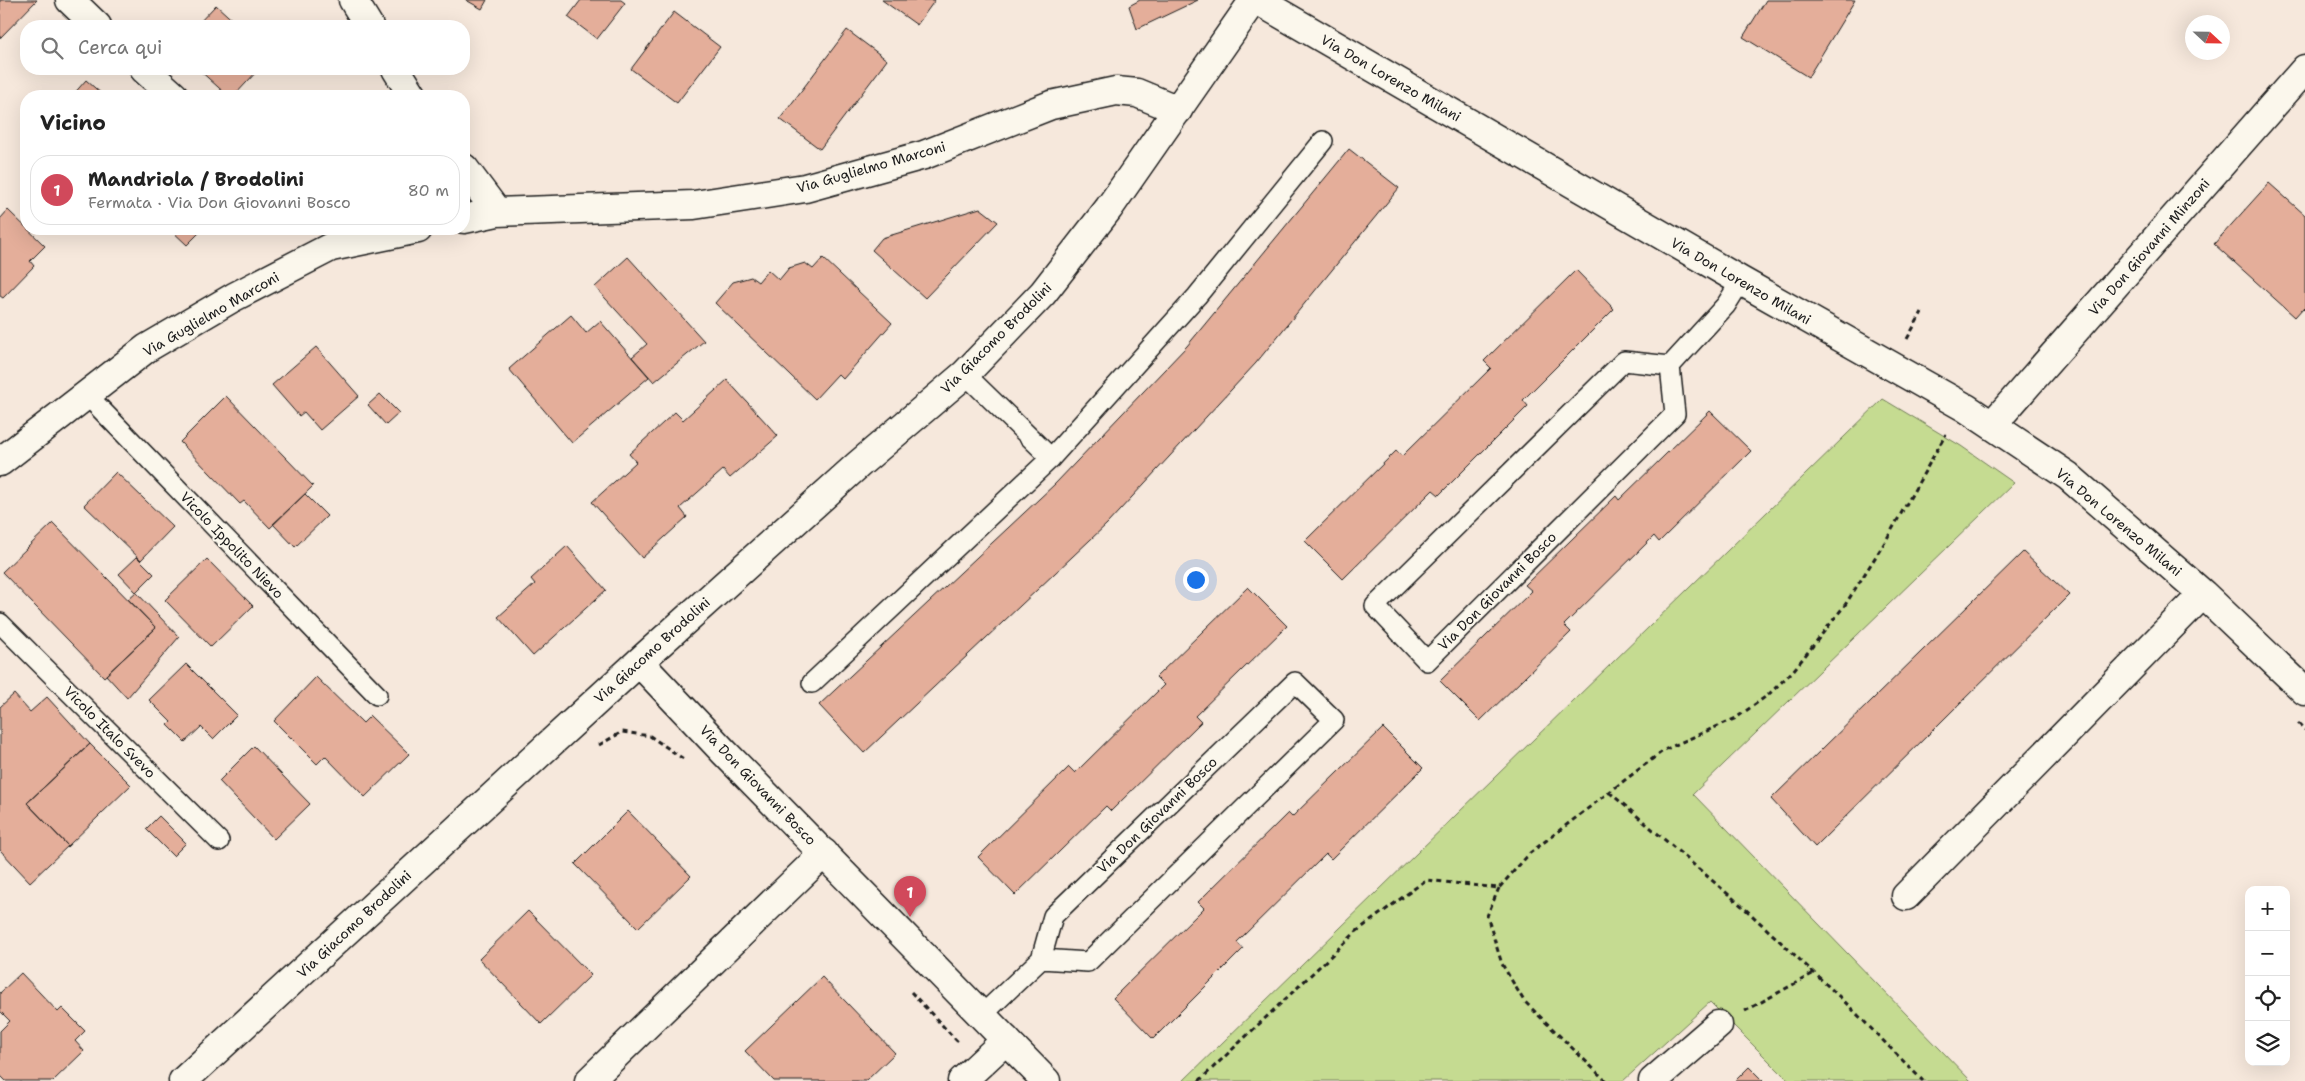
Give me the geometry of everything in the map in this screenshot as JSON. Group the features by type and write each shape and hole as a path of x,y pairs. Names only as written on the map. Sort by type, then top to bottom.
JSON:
{"street":[{"path":"70,0 91,20"},
{"path":"353,0 365,20"},
{"path":"1178,110 1256,0"},
{"name":"Via Don Lorenzo Milani","path":"1256,0 1740,281 1900,370 1992,425 2068,476 2203,594 2303,686"},
{"name":"Via Don Giovanni Minzoni","path":"1992,425 2305,70"},
{"path":"151,75 167,90"},
{"path":"400,75 409,90"},
{"name":"Via Guglielmo Marconi","path":"470,218 497,212 694,205 805,188 924,155 1051,105 1116,91 1137,93 1178,110"},
{"name":"Via Giacomo Brodolini","path":"183,1081 639,662 852,471 965,374 1043,293 1108,208 1178,110"},
{"path":"470,176 497,212"},
{"name":"Via Guglielmo Marconi","path":"0,462 147,348 234,297 325,238 356,235"},
{"path":"1906,896 2203,594"},
{"name":"Via Don Giovanni Bosco","path":"639,662 1046,1081"},
{"path":"589,1081 824,853"},
{"path":"1653,1081 1718,1025"},
{"path":"962,1081 1006,1040"}],"lane":[{"path":"812,683 1051,458 1197,296 1323,141"},
{"path":"1670,366 1726,305 1740,281"},
{"name":"Via Don Giovanni Bosco","path":"1624,361 1670,366 1674,414 1427,661 1375,606 1624,361"},
{"path":"965,374 1051,458"},
{"name":"Vicolo Ippolito Nievo","path":"87,394 377,695"},
{"name":"Vicolo Italo Svevo","path":"0,623 219,842"},
{"name":"Via Don Giovanni Bosco","path":"1295,682 1334,720 1088,962 1041,959 1052,916 1295,682"},
{"path":"982,1015 1041,959"}],"path":[{"path":"1606,1081 1524,1001 1502,964 1487,916 1499,888 1530,853 1664,750 1736,718 1768,695 1794,670 1845,605 1880,550 1949,426"},
{"path":"594,748 622,732 650,736 692,767"},
{"path":"1609,792 1742,906 1814,973 1923,1081"},
{"path":"1199,1081 1357,931 1426,880 1499,888"},
{"path":"1718,1025 1814,973"},
{"path":"910,992 965,1049"}],"green space":[{"path":"1883,399 1961,446 2014,483 1693,794 1971,1081 1789,1081 1710,1002 1623,1081 1183,1081"}],"building":[{"path":"0,0 37,0 0,38"},
{"path":"466,0 487,0 482,9"},
{"path":"581,0 621,0 625,3 597,39 568,17"},
{"path":"882,0 935,0 917,25"},
{"path":"1140,0 1198,0 1137,29 1129,6"},
{"path":"1766,0 1855,0 1808,77 1743,37"},
{"path":"216,5 232,20 202,20"},
{"path":"674,12 720,47 677,103 631,69"},
{"path":"847,30 887,60 820,149 780,119"},
{"path":"205,75 253,75 240,90 221,90"},
{"path":"86,80 97,90 77,90"},
{"path":"1349,149 1399,188 1256,363 1107,524 864,753 819,705 1055,484 1187,346"},
{"path":"2269,183 2305,215 2305,310 2303,308 2295,317 2214,244"},
{"path":"980,208 998,222 925,298 872,250 882,238"},
{"path":"8,210 20,222 20,235 34,235 45,246 30,261 34,266 3,298 0,296 0,219"},
{"path":"176,235 197,235 187,245"},
{"path":"628,257 704,341 654,382 632,357 647,344 595,287"},
{"path":"823,258 892,323 843,379 838,374 815,399 715,303 733,282 751,277 758,282 768,270 779,280 789,268 805,263 813,269"},
{"path":"1576,270 1614,309 1523,400 1528,406 1439,495 1433,490 1343,579 1305,541 1396,451 1402,456 1491,368 1484,361"},
{"path":"571,315 586,333 600,321 649,377 572,443 509,369"},
{"path":"316,347 359,396 320,430 304,412 299,416 272,385"},
{"path":"727,380 778,436 730,478 723,470 680,508 687,517 642,558 592,502 636,462 629,454 675,412 683,420"},
{"path":"380,394 399,413 386,425 368,405"},
{"path":"226,396 313,486 270,528 244,501 240,504 180,442"},
{"path":"1710,411 1751,451 1659,542 1654,536 1564,625 1571,632 1480,721 1440,681 1532,591 1525,585 1616,496 1619,500"},
{"path":"116,472 173,527 141,560 84,505"},
{"path":"305,494 327,516 295,547 273,524"},
{"path":"53,523 156,628 104,677 2,572"},
{"path":"567,546 606,590 533,656 498,617 535,584 531,579"},
{"path":"2023,552 2069,595 1815,847 1771,799"},
{"path":"137,557 154,574 136,592 119,574"},
{"path":"207,559 253,606 211,647 165,600"},
{"path":"1248,587 1287,626 1195,716 1201,722 1111,811 1106,806 1015,895 978,857 1069,767 1075,773 1164,685 1156,677"},
{"path":"136,592 179,637 127,698 106,675 156,628 128,599"},
{"path":"186,664 237,715 213,739 201,727 185,742 168,725 171,722 149,700"},
{"path":"316,677 363,723 370,716 409,754 365,797 325,756 317,764 274,721"},
{"path":"14,694 30,712 47,697 90,744 27,803 68,846 30,882 0,850 0,707"},
{"path":"1383,728 1423,768 1331,859 1326,854 1237,942 1243,949 1153,1039 1113,998 1204,908 1198,902 1288,813 1292,817"},
{"path":"90,744 131,785 68,846 27,803"},
{"path":"254,746 310,804 274,839 219,781"},
{"path":"628,811 691,876 638,928 575,864"},
{"path":"159,816 186,843 173,856 146,829"},
{"path":"528,911 591,975 541,1024 479,959"},
{"path":"21,973 58,1012 62,1008 85,1031 75,1041 84,1051 53,1081 6,1081 0,1075 0,1031 10,1021 0,1011 0,993"},
{"path":"822,977 895,1053 866,1081 774,1081 745,1051"},
{"path":"1749,1067 1763,1081 1735,1081"}],"place":[{"name":"Mandriola / Brodolini","path":"910,917"}]}
